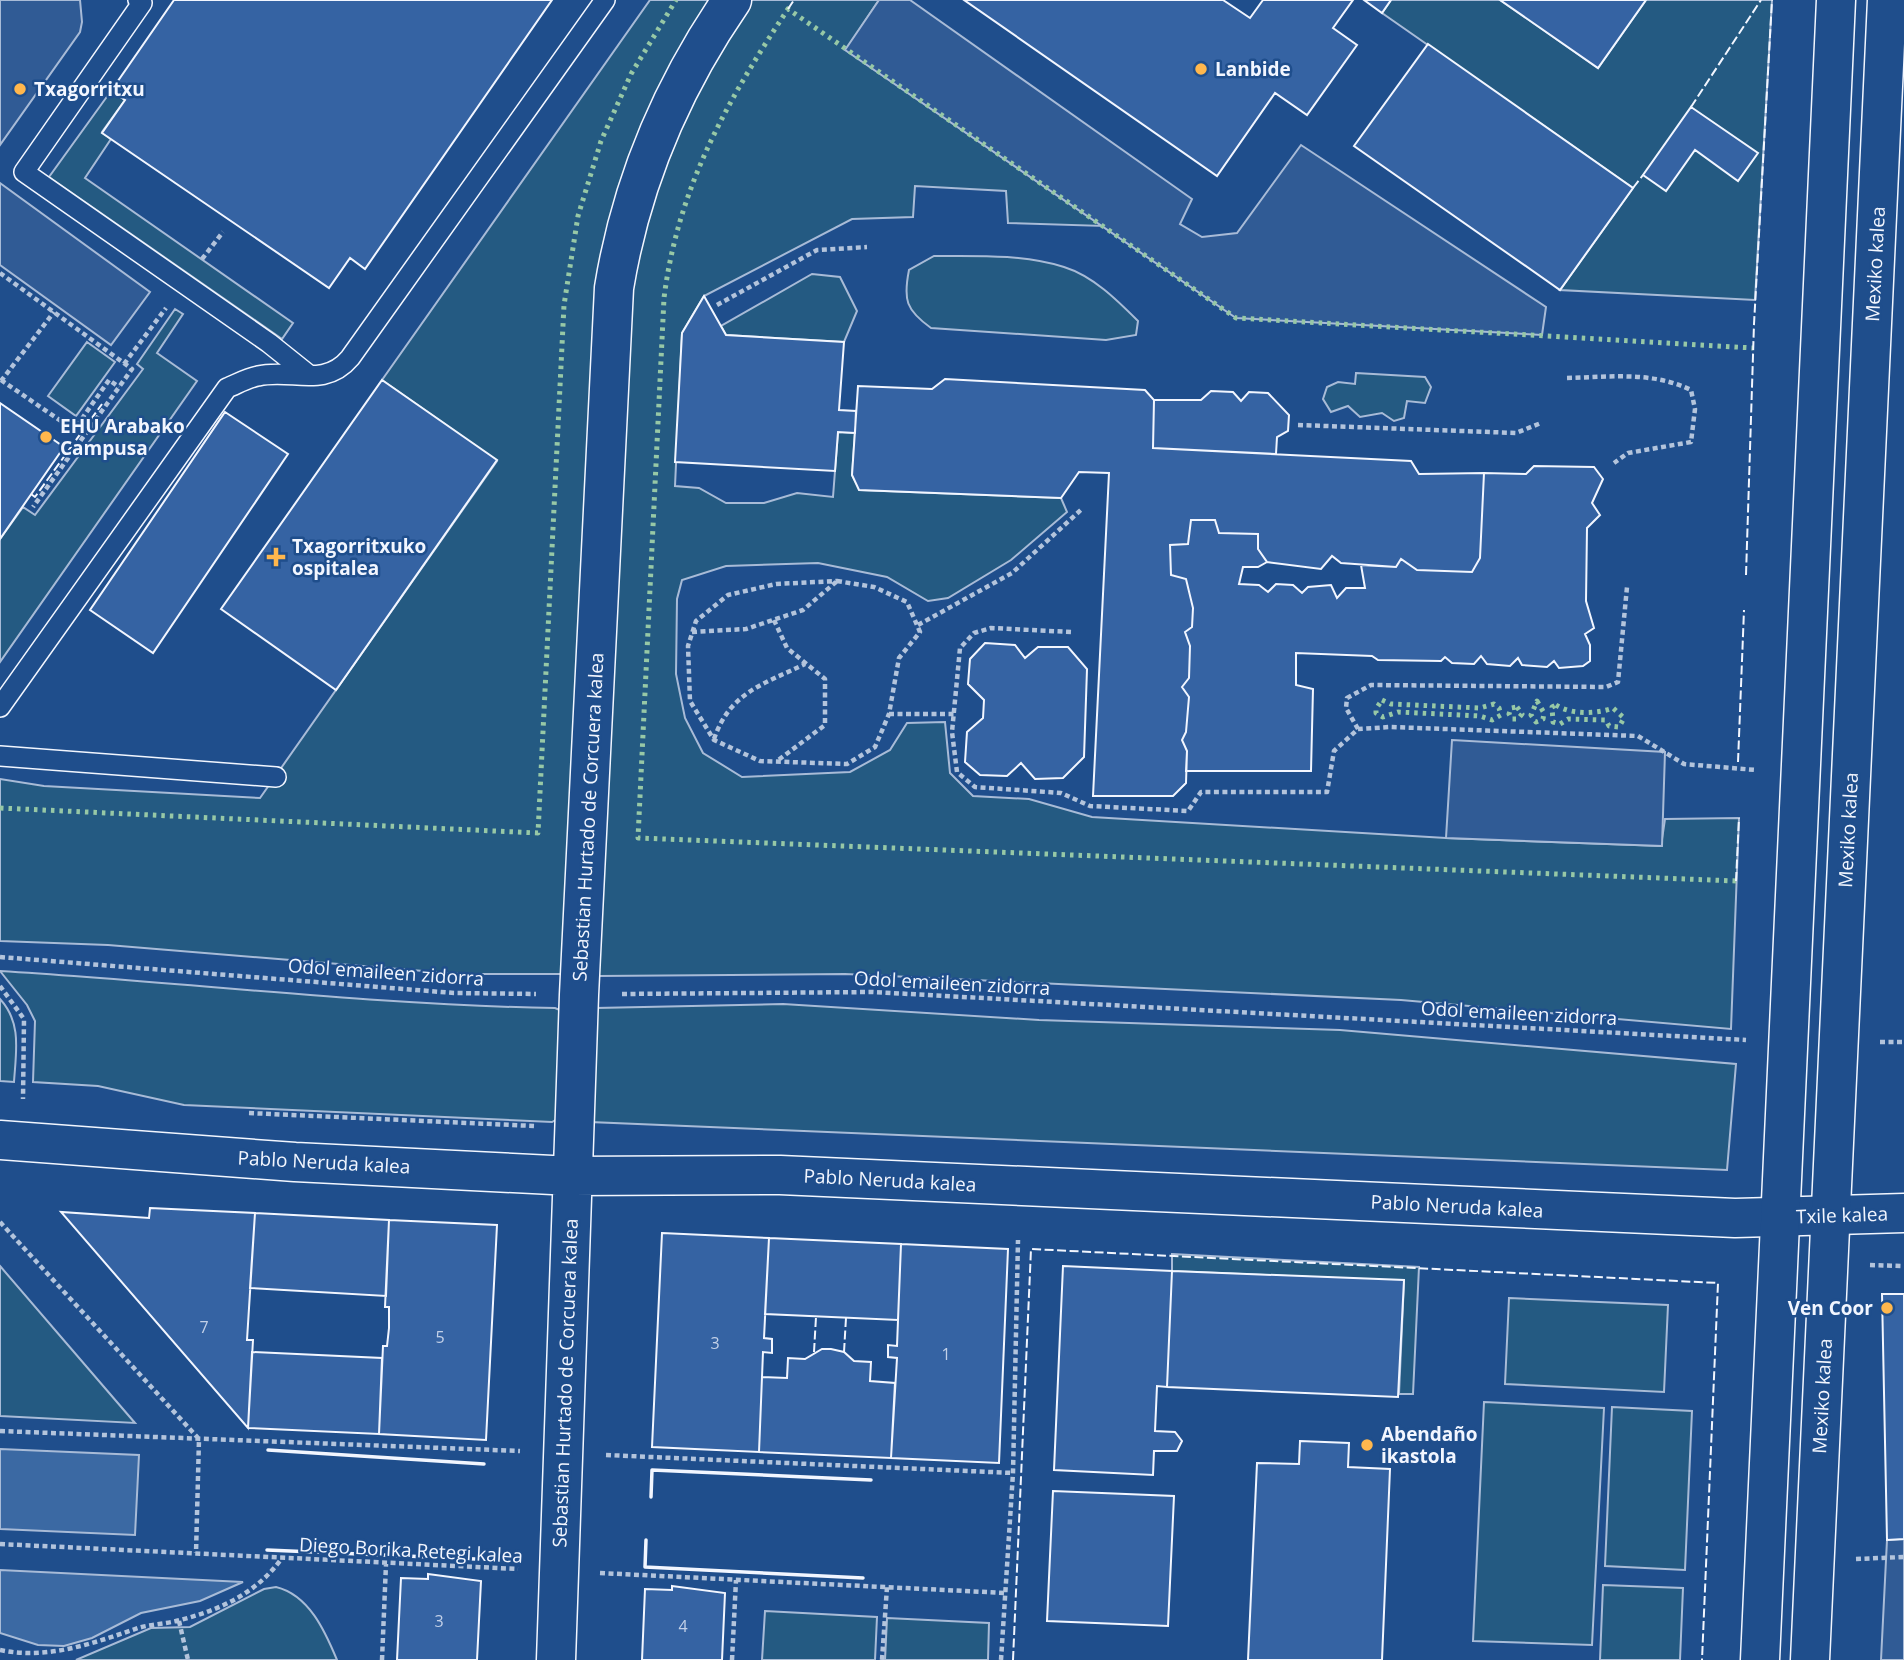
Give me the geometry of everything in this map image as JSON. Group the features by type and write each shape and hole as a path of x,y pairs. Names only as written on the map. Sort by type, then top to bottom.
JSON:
{"street":[{"name":"Sebastian Hurtado de Corcuera kalea","path":"556,1660 579,995 614,288 623,234 645,166 695,57 732,0"},
{"path":"1760,1660 1836,0"},
{"name":"Mexiko kalea","path":"1810,1660 1887,0"},
{"name":"Pablo Neruda kalea","path":"0,1140 295,1162 572,1176 780,1175 1735,1218 1781,1217"},
{"name":"Txile kalea","path":"1781,1217 1904,1213"}],"lane":[{"path":"138,0 142,3 24,172 269,343 309,375"},
{"path":"0,707 227,388 258,375 309,375 339,370 350,358 605,0"},
{"path":"0,756 276,777"}],"path":[{"path":"717,305 817,250 867,247"},
{"path":"0,273 132,369 33,507"},
{"path":"54,313 1,381 74,430 109,380 119,387"},
{"path":"1567,378 1645,376 1674,382 1691,390 1695,409 1691,442 1628,453 1614,463"},
{"path":"1298,425 1516,433 1541,423"},
{"path":"918,625 1012,573 1083,508"},
{"path":"692,632 746,629 803,610 837,581"},
{"path":"837,581 874,587 907,603 920,632 899,658 889,714 875,747 847,764 760,761 714,740 690,701 688,646 696,621 728,595 776,584 837,581"},
{"path":"1358,729 1346,708 1347,698 1371,685 1606,687 1618,682 1627,587"},
{"path":"774,620 787,648 825,679 825,725 776,761"},
{"path":"1071,632 991,628 974,633 960,648 953,732 957,772 975,787 1061,793 1090,807 1188,811 1201,792 1327,792 1334,751 1358,729 1390,727 1638,736 1684,764 1756,770"},
{"path":"714,740 720,719 738,697 806,663"},
{"path":"889,714 954,714"},
{"name":"Odol emaileen zidorra","path":"0,957 454,993 579,995 873,992 1788,1040"},
{"path":"0,986 24,1019 23,1103 12,1102"},
{"path":"1839,1041 1904,1042"},
{"path":"243,1113 574,1128"},
{"path":"0,1222 199,1439 196,1553"},
{"path":"1001,1660 1013,1473 1018,1240"},
{"path":"0,1431 1013,1473"},
{"name":"Diego Borika Retegi kalea","path":"0,1544 1005,1593"},
{"path":"1854,1559 1904,1557"},
{"path":"0,1650 8,1657 48,1658 82,1653 140,1627 179,1620 229,1604 267,1578 282,1558"},
{"path":"382,1660 386,1564"},
{"path":"732,1660 736,1580"},
{"path":"882,1660 887,1587"},
{"path":"179,1620 188,1660"}],"shaded area":[{"name":"Txagorritxu","path":"0,0 80,0 82,22 80,32 0,145"},
{"path":"650,0 717,0 641,142 564,974 460,974 108,945 0,941 0,779 44,786 260,798 497,461 382,380"},
{"path":"751,0 879,0 846,50 1103,226 1008,223 1006,191 915,186 913,217 852,219 704,296 682,333 675,486 699,488 726,503 764,503 797,493 833,497 838,432 855,433 852,475 860,490 1061,498 1067,512 1011,560 948,598 928,601 887,577 818,563 726,566 682,580 677,599 676,674 685,718 703,753 742,777 850,772 890,750 907,723 945,722 950,773 973,796 1029,799 1092,817 1446,838 1661,846 1665,819 1739,818 1731,1029 1401,1000 845,974 598,976 634,253 685,108"},
{"path":"879,0 910,0 1192,199 1180,224 1202,237 1237,233 1301,145 1546,307 1542,335 1236,318 845,50"},
{"path":"1391,0 1500,0 1598,68 1646,0 1772,0 1755,300 1560,290 1633,188 1382,13"},
{"path":"111,91 125,100 102,132 111,139 85,178 293,323 282,339 49,177"},
{"path":"0,183 150,292 111,345 0,265"},
{"path":"934,256 1016,258 1075,271 1104,290 1138,321 1136,335 1106,340 931,328 911,310 906,289 909,270"},
{"path":"812,274 840,277 857,311 844,342 726,335 721,326"},
{"path":"175,309 183,314 157,353 197,381 0,662 0,539 23,507 35,515 143,369 137,364"},
{"path":"87,342 115,362 76,416 48,396"},
{"path":"1356,373 1425,377 1431,387 1425,403 1407,401 1404,418 1394,421 1382,413 1360,417 1348,406 1331,412 1323,399 1327,387 1338,382 1355,384"},
{"path":"1452,740 1665,752 1662,846 1446,838"},
{"path":"0,971 347,998 555,1008 562,1011 559,1118 552,1122 184,1105 98,1086 33,1082 35,1021 27,1005"},
{"path":"0,999 15,1028 14,1082 0,1081"},
{"path":"783,1004 1039,1020 1340,1030 1736,1064 1727,1170 590,1122 596,1008"},
{"path":"1172,1254 1419,1267 1413,1394 1399,1394 1404,1281 1172,1271"},
{"path":"0,1266 135,1423 0,1416"},
{"path":"1509,1298 1668,1305 1664,1392 1505,1384"},
{"path":"1484,1402 1604,1408 1592,1645 1473,1641"},
{"path":"1612,1407 1692,1411 1685,1570 1605,1566"},
{"path":"0,1449 139,1455 135,1535 0,1529"},
{"path":"1904,1539 1904,1660 1881,1660 1887,1540"},
{"path":"0,1570 243,1582 200,1601 141,1613 92,1638 64,1646 38,1645 0,1633"},
{"path":"1603,1585 1683,1588 1680,1660 1600,1660"},
{"path":"276,1587 288,1591 307,1606 321,1626 337,1660 76,1660 151,1628 190,1627 264,1589"},
{"path":"765,1611 877,1617 875,1660 762,1660"},
{"path":"887,1618 989,1623 988,1660 885,1660"}],"building":[{"path":"174,0 552,0 365,269 350,258 329,288 102,133 125,100 111,91"},
{"name":"Lanbide","path":"964,0 1223,0 1250,18 1263,0 1353,0 1333,28 1357,45 1307,115 1275,93 1217,176"},
{"path":"1364,0 1391,0 1382,13"},
{"path":"1500,0 1646,0 1598,68"},
{"path":"1428,44 1633,188 1560,290 1354,146"},
{"path":"1691,107 1758,153 1738,181 1695,150 1666,191 1643,175"},
{"path":"704,296 726,335 844,342 839,410 856,411 855,433 838,432 835,471 675,462 682,333"},
{"path":"945,379 1145,390 1154,400 1153,448 1411,461 1419,474 1484,473 1480,558 1472,572 1417,570 1401,559 1396,567 1341,563 1332,556 1321,569 1267,562 1258,549 1258,534 1219,533 1215,520 1191,520 1188,544 1170,545 1171,575 1186,579 1193,608 1192,627 1185,632 1190,646 1189,678 1182,687 1189,697 1186,732 1182,740 1187,751 1186,783 1173,796 1093,796 1109,473 1079,472 1061,498 859,490 852,475 858,386 932,389"},
{"path":"382,380 497,460 336,690 221,609"},
{"path":"1211,391 1233,392 1241,401 1249,392 1268,393 1289,415 1288,431 1277,437 1276,454 1153,448 1154,400 1201,400"},
{"path":"0,403 64,447 0,539"},
{"path":"225,412 288,454 153,653 90,610"},
{"path":"1534,466 1594,467 1603,479 1592,503 1600,515 1587,528 1586,601 1594,628 1585,634 1590,645 1590,661 1583,666 1559,668 1554,661 1547,667 1522,665 1518,658 1510,666 1487,664 1481,656 1474,664 1452,663 1445,657 1441,661 1378,660 1372,656 1296,653 1296,685 1313,689 1311,771 1186,771 1187,751 1182,740 1186,732 1189,697 1182,687 1189,678 1190,646 1185,632 1192,627 1193,608 1186,579 1171,575 1170,545 1188,544 1191,520 1215,520 1219,533 1258,534 1258,549 1267,562 1258,567 1243,567 1239,584 1259,585 1268,592 1276,584 1293,585 1302,593 1308,587 1331,585 1337,598 1346,588 1365,588 1361,565 1396,567 1401,559 1417,570 1472,572 1480,558 1484,473 1526,474"},
{"path":"985,643 1015,645 1025,658 1038,647 1068,647 1087,669 1084,757 1063,778 1035,779 1021,763 1007,776 980,775 965,762 967,732 983,718 984,700 968,684 970,659"},
{"path":"150,1208 255,1213 247,1340 253,1340 248,1428 61,1212 149,1218"},
{"path":"255,1213 389,1220 386,1296 250,1288"},
{"path":"389,1220 497,1225 486,1440 379,1434 383,1346 387,1346 389,1328 389,1307 385,1307"},
{"path":"662,1233 769,1238 764,1338 772,1339 772,1353 763,1352 759,1452 652,1447"},
{"path":"769,1238 901,1244 898,1320 765,1314"},
{"path":"901,1244 1008,1249 999,1463 891,1458 897,1358 888,1357 888,1345 897,1346"},
{"path":"1063,1266 1172,1271 1167,1387 1157,1386 1155,1431 1175,1432 1182,1441 1177,1451 1154,1451 1153,1475 1054,1470"},
{"path":"1172,1271 1404,1280 1398,1397 1167,1387"},
{"path":"1882,1294 1904,1294 1904,1539 1887,1540"},
{"path":"822,1349 844,1352 854,1361 871,1362 870,1381 895,1383 891,1458 759,1452 762,1377 787,1378 788,1358 805,1359"},
{"path":"252,1352 382,1358 379,1434 248,1428"},
{"path":"1300,1441 1349,1443 1348,1467 1390,1469 1382,1660 1248,1660 1257,1463 1299,1464"},
{"path":"1053,1491 1174,1496 1168,1626 1047,1621"},
{"path":"428,1574 481,1581 477,1660 397,1660 401,1578 428,1579"},
{"path":"672,1586 725,1593 722,1660 642,1660 645,1589 672,1590"}],"hedge":[{"path":"0,808 538,833 564,305 578,216 601,141 631,74 676,0"},
{"path":"1736,881 638,838 664,298 671,257 693,182 708,146 745,77 788,9 1236,318 1753,348"},
{"path":"1382,700 1391,704 1480,708 1494,704 1501,715 1492,720 1480,716 1398,712 1383,717 1376,713 1382,700"},
{"path":"1537,701 1544,713 1543,719 1536,722 1531,715 1537,701"},
{"path":"1556,705 1569,711 1584,712 1613,708 1624,718 1619,727 1609,726 1606,720 1568,719 1560,724 1553,722 1552,707 1556,705"},
{"path":"1517,707 1522,714 1518,719 1512,719 1509,714 1511,708 1517,707"}],"fence":[{"path":"788,9 794,0"},
{"path":"1691,107 1761,0"},
{"path":"1746,575 1754,324 1772,0"},
{"path":"1633,188 1643,175"},
{"path":"31,494 35,497 102,404"},
{"path":"1738,762 1744,610"},
{"path":"1736,881 1739,818"},
{"path":"1013,1660 1031,1249 1718,1283 1702,1660"},
{"path":"814,1352 816,1317"},
{"path":"844,1352 846,1318"}],"wall":[{"path":"268,1450 484,1464"},
{"path":"651,1497 652,1470 871,1480"},
{"path":"646,1540 645,1567 863,1578"},
{"path":"267,1550 475,1559"}],"place":[{"name":"Lanbide","path":"1201,69"},
{"name":"Txagorritxu","path":"20,89"},
{"name":"EHU Arabako Campusa","path":"46,437"},
{"name":"Txagorritxuko ospitalea","path":"276,557"},
{"name":"Ven Coor","path":"1887,1308"},
{"name":"Abendaño ikastola","path":"1367,1445"}]}
